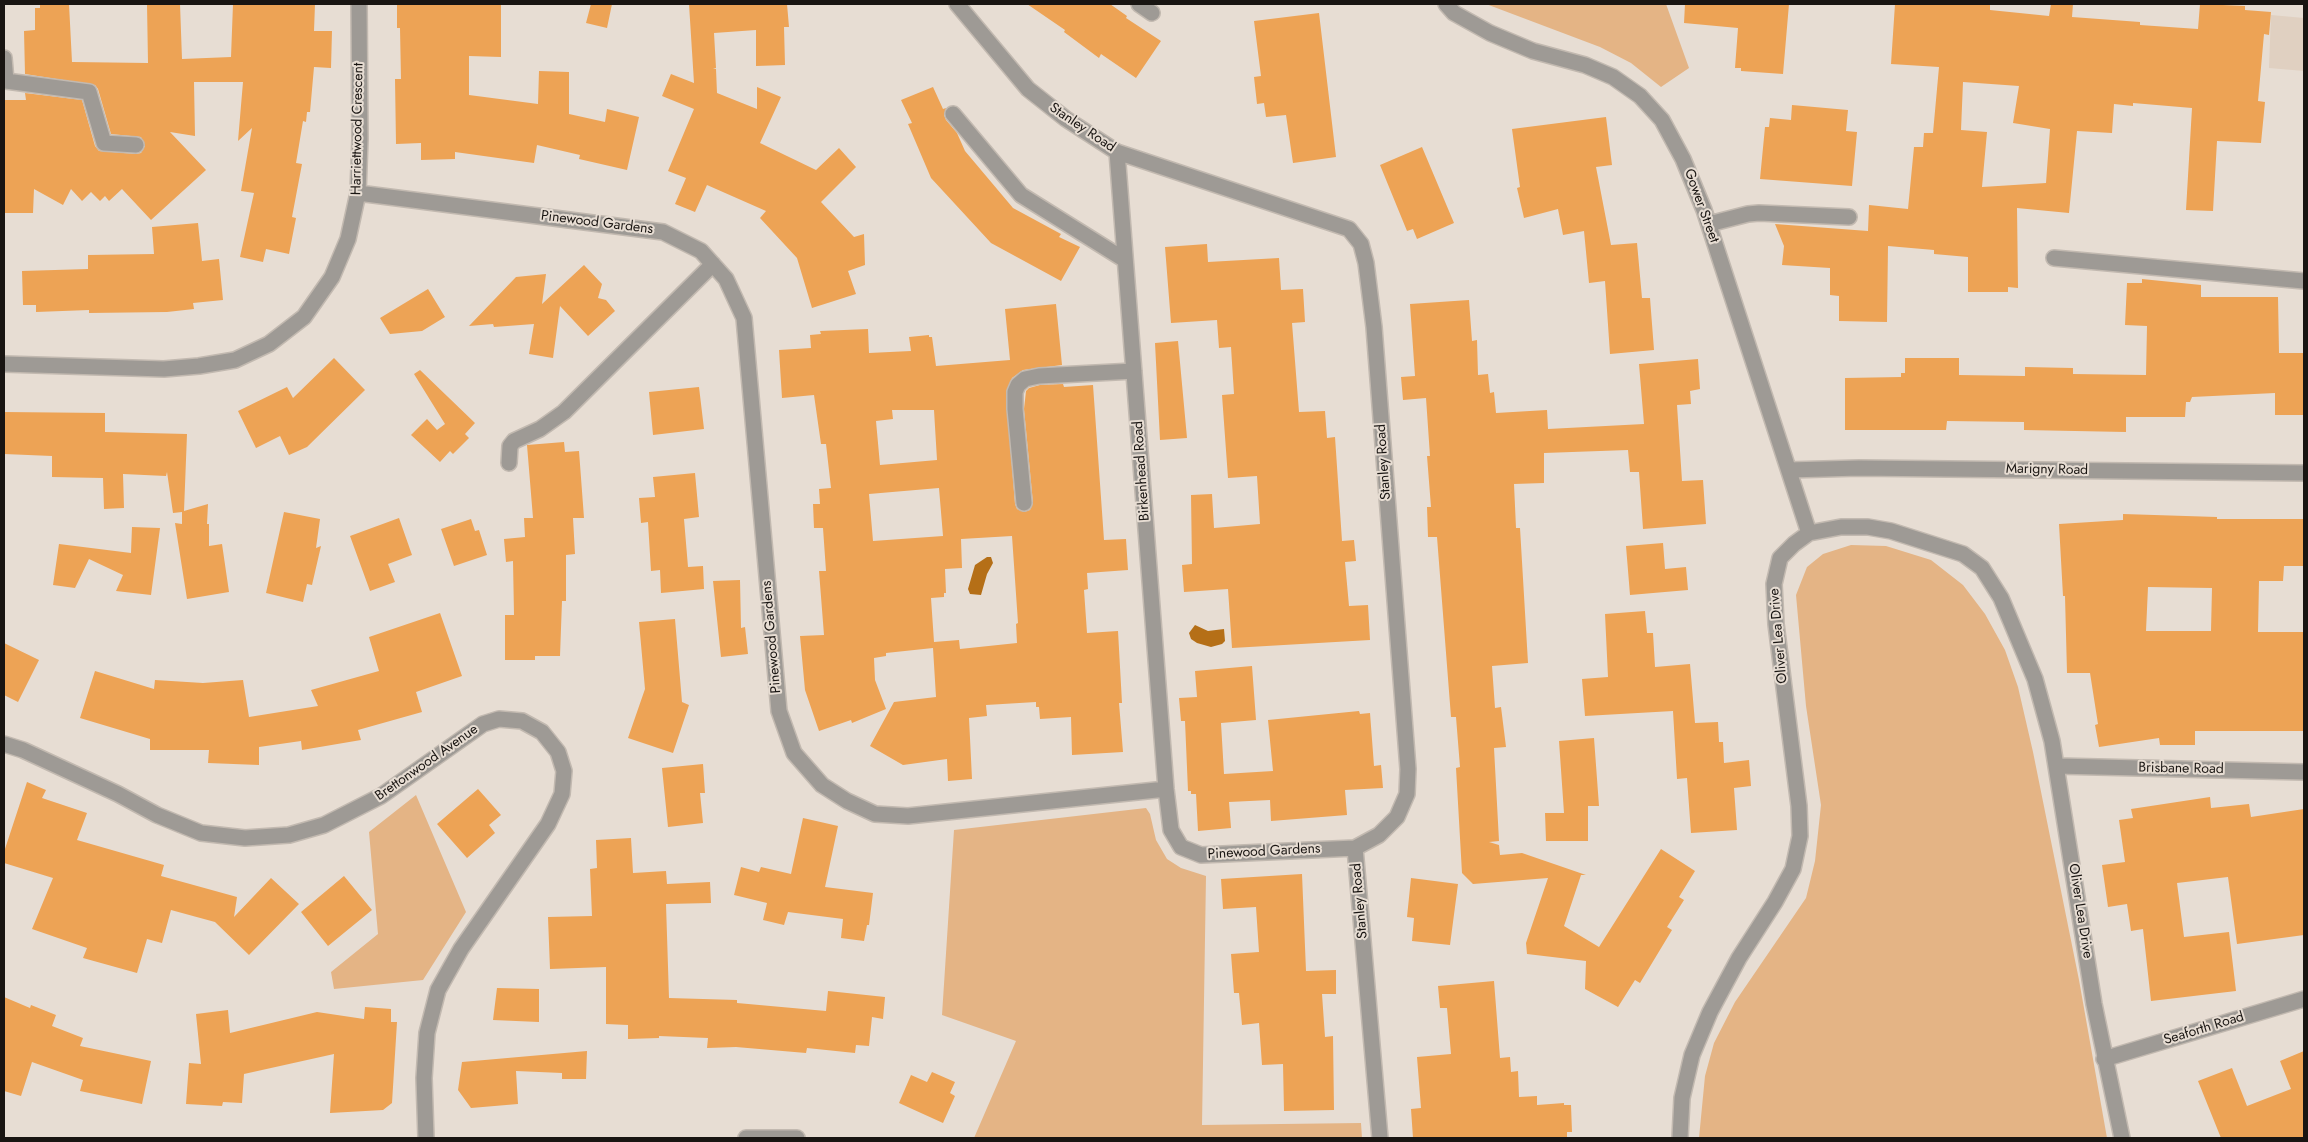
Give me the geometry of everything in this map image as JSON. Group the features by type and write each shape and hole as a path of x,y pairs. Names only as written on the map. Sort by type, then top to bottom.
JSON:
{"street":[{"name":"Harriettwood Crescent","path":"4,364 164,369 235,360 260,348 304,317 332,277 348,239 358,193 360,140 359,4"},
{"name":"Stanley Road","path":"957,4 1028,89 1066,119 1117,152 1349,229 1361,244 1366,263 1374,327 1408,786 1408,794 1397,817 1380,834 1355,848 1380,1138"},
{"path":"1139,4 1152,13"},
{"name":"Gower Street","path":"1446,4 1454,13 1490,33 1533,51 1586,65 1613,77 1640,96 1662,120 1674,140 1696,188 1709,224 1809,533"},
{"path":"4,58 6,81 89,92 104,143 136,145"},
{"path":"953,114 1021,195 1125,260"},
{"name":"Birkenhead Road","path":"1117,152 1166,789"},
{"name":"Pinewood Gardens","path":"358,193 663,232 701,251 726,279 744,318 779,711 794,753 822,785 846,802 875,814 908,816 1166,789 1171,830 1181,847 1201,855 1355,848"},
{"path":"1709,224 1748,214 1760,213 1849,217"},
{"path":"2054,258 2304,281"},
{"path":"509,463 510,446 514,441 540,429 564,412 712,264"},
{"path":"1024,503 1015,409 1015,392 1018,385 1025,379 1039,376 1134,371"},
{"name":"Marigny Road","path":"1789,470 1868,468 2304,473"},
{"name":"Oliver Lea Drive","path":"1680,1138 1682,1098 1692,1055 1710,1012 1793,869 1800,836 1799,806 1776,624 1774,584 1780,558 1809,533 1841,527 1868,527 1891,531 1963,554 1982,568 2001,598 2035,679 2057,766 2104,1059 2122,1138"},
{"name":"Brettonwood Avenue","path":"4,744 22,750 118,794 157,815 201,833 245,838 289,835 324,825 382,796 483,724 499,719 522,721 542,732 558,752 564,771 562,794 548,824 470,935 438,990 427,1033 424,1078 426,1138"},
{"name":"Brisbane Road","path":"2057,766 2304,772"},
{"name":"Seaforth Road","path":"2104,1059 2304,999"},
{"path":"746,1138 797,1138"}],"shaded area":[{"path":"1486,4 1666,4 1689,68 1661,87 1631,63 1600,47"},
{"path":"2271,15 2304,18 2304,71 2269,68"},
{"path":"1851,545 1886,546 1931,560 1963,585 1985,614 2005,650 2018,687 2033,752 2079,980 2107,1138 1699,1138 1705,1076 1714,1043 1735,1002 1806,898 1815,861 1821,805 1806,706 1796,595 1807,567 1823,554"},
{"path":"987,557 991,557 993,563 987,574 981,595 970,594 968,589 975,565"},
{"path":"1195,625 1208,631 1224,629 1225,641 1222,644 1211,647 1197,643 1191,639 1189,633"},
{"path":"416,795 466,912 423,980 334,989 331,972 378,934 369,832"},
{"path":"1146,808 1150,814 1156,840 1167,859 1181,868 1206,876 1202,1125 1361,1123 1362,1138 974,1138 1016,1041 942,1015 954,830"}],"building":[{"path":"40,4 69,4 72,62 148,63 147,4 180,4 182,59 231,57 233,4 315,4 314,31 332,31 331,68 314,67 310,112 307,112 306,122 303,121 296,163 302,164 292,217 296,218 289,254 266,249 263,262 240,257 254,193 241,191 252,128 238,141 243,82 194,82 195,136 170,132 206,170 151,220 122,189 109,201 105,196 100,201 91,192 82,201 71,189 63,205 34,189 33,213 4,213 4,100 26,100 25,93 82,100 95,146 99,151 136,154 141,153 145,146 141,137 111,134 98,89 95,85 25,74 24,31 35,30 35,8 40,8"},
{"path":"397,4 501,4 501,57 469,56 469,95 538,104 539,71 569,72 569,114 605,122 607,109 639,117 627,170 579,159 580,155 537,145 534,163 455,152 455,159 421,160 421,143 396,144 395,79 401,79 400,28 397,28"},
{"path":"591,4 612,4 607,28 586,23"},
{"path":"689,4 787,4 789,27 784,27 785,65 756,66 756,30 714,33 716,68 713,68 716,69 717,93 757,109 757,87 781,97 760,143 816,170 839,148 856,167 821,202 854,237 864,234 865,265 848,271 856,294 812,308 797,258 760,218 766,211 707,185 695,212 675,204 686,178 668,171 694,109 662,96 671,74 694,83"},
{"path":"1027,4 1110,4 1127,16 1126,18 1161,41 1136,78 1101,54 1099,58 1064,32 1065,30"},
{"path":"1685,4 1789,4 1783,74 1741,71 1741,68 1735,68 1738,28 1684,23"},
{"path":"1895,4 1990,5 1990,10 2049,16 2051,4 2073,4 2072,17 2140,22 2140,25 2198,29 2200,4 2245,6 2245,10 2271,12 2269,35 2264,34 2258,101 2265,102 2261,143 2217,141 2213,211 2186,210 2192,108 2133,103 2133,106 2114,104 2112,133 2077,131 2069,213 2017,208 2018,288 2008,287 2008,292 1968,292 1968,257 1934,254 1934,250 1888,246 1887,322 1839,321 1839,296 1830,295 1830,268 1782,265 1784,246 1775,224 1868,231 1869,205 1908,209 1914,147 1923,147 1924,133 1933,133 1939,67 1891,64","holes":["1963,82 2019,86 2013,123 2050,129 2046,183 1982,187 1987,132 1961,130"]},
{"path":"1319,13 1336,157 1293,163 1286,115 1266,117 1264,103 1257,104 1254,77 1261,76 1254,21"},
{"path":"933,87 943,109 946,108 944,115 946,120 957,133 965,151 1013,208 1061,234 1059,237 1080,247 1061,281 991,243 931,178 908,124 912,123 901,100"},
{"path":"1792,105 1848,110 1846,131 1857,132 1852,186 1760,179 1765,127 1769,127 1770,118 1791,120"},
{"path":"1606,117 1612,165 1596,167 1611,245 1637,243 1642,298 1650,298 1654,350 1610,354 1605,281 1589,283 1584,231 1563,235 1558,209 1524,218 1517,188 1520,187 1512,129"},
{"path":"1422,147 1454,223 1417,239 1413,229 1407,231 1380,165"},
{"path":"198,223 202,261 219,259 223,300 193,303 194,309 167,312 89,313 89,310 36,312 36,305 23,305 22,271 88,269 88,255 154,254 152,227"},
{"path":"1207,244 1208,262 1279,258 1281,290 1303,289 1305,322 1292,323 1299,412 1325,411 1327,438 1335,437 1342,541 1354,540 1356,561 1345,562 1349,606 1368,605 1370,640 1232,648 1228,589 1184,592 1182,565 1192,564 1191,495 1212,494 1214,528 1260,524 1257,476 1228,478 1222,395 1234,394 1231,347 1219,348 1217,320 1171,323 1165,247"},
{"path":"584,265 602,284 598,298 606,300 615,311 588,336 560,306 553,358 529,354 534,324 494,327 493,324 469,326 516,277 546,274 542,304"},
{"path":"2142,279 2201,285 2201,297 2278,297 2279,353 2304,353 2304,415 2275,415 2275,393 2192,397 2190,402 2186,402 2185,417 2126,417 2126,432 2024,430 2024,422 1947,421 1946,430 1845,430 1845,378 1901,377 1901,373 1905,373 1905,358 1959,358 1959,375 2025,376 2025,367 2073,368 2073,374 2146,375 2147,326 2125,325 2127,283 2142,283"},
{"path":"428,289 445,317 422,331 390,334 380,318"},
{"path":"1469,300 1472,341 1477,340 1478,375 1488,374 1490,393 1494,392 1496,413 1547,410 1548,429 1644,424 1639,364 1698,359 1700,389 1690,391 1691,404 1677,405 1682,481 1703,480 1706,524 1643,529 1639,472 1630,472 1628,450 1544,453 1544,483 1514,484 1516,528 1520,528 1528,663 1492,666 1495,708 1501,707 1506,747 1494,748 1499,841 1489,842 1499,845 1500,855 1522,853 1586,875 1581,875 1564,926 1599,947 1661,849 1695,871 1679,897 1684,900 1667,927 1672,930 1640,983 1635,980 1618,1007 1585,989 1586,961 1527,954 1526,943 1548,878 1473,884 1462,873 1456,768 1460,767 1456,717 1451,717 1437,537 1428,537 1427,507 1431,507 1427,456 1430,456 1426,398 1403,400 1401,377 1415,376 1410,304"},
{"path":"1056,304 1062,365 1023,370 1012,378 1006,392 1015,504 1017,509 1024,512 1030,510 1033,503 1024,409 1026,391 1029,388 1040,385 1063,384 1064,387 1093,385 1104,540 1126,539 1128,570 1087,573 1088,589 1084,590 1087,633 1118,631 1122,703 1119,703 1123,752 1072,755 1071,717 1040,719 1039,707 1036,707 1036,702 986,705 987,716 969,718 972,779 948,781 947,759 903,765 870,746 894,702 936,697 933,648 886,653 886,656 874,658 875,680 886,709 852,723 851,720 819,731 805,690 800,636 824,635 819,571 826,571 823,528 814,528 813,504 820,504 819,489 831,488 826,444 821,444 814,395 782,398 779,350 811,348 810,335 821,334 820,331 868,329 869,353 911,351 909,337 929,335 929,337 932,337 936,366 1010,360 1005,309","holes":["892,410 934,410 937,460 880,465 876,421 893,419","939,488 943,536 873,541 869,494","1012,536 1018,623 1016,624 1017,643 960,649 959,640 934,642 931,598 944,597 944,593 946,593 945,569 962,568 961,539"]},
{"path":"1178,341 1187,438 1160,440 1155,343"},
{"path":"334,358 365,390 307,447 289,455 280,436 256,448 238,411 287,387 293,398"},
{"path":"420,370 475,423 465,434 469,438 453,454 450,451 440,462 411,435 427,419 437,430 445,424 414,374"},
{"path":"699,387 704,429 653,435 649,392"},
{"path":"4,412 105,413 105,432 187,434 184,511 208,504 209,546 222,544 229,592 187,599 175,523 182,524 182,512 173,513 167,472 166,476 123,474 124,508 104,509 103,478 52,477 52,456 4,454"},
{"path":"564,442 565,452 579,451 584,518 573,518 575,554 566,555 566,601 562,601 560,656 535,656 535,660 505,660 505,615 514,615 513,561 506,562 504,539 525,537 524,518 533,518 527,445"},
{"path":"695,473 699,517 684,519 688,567 703,566 704,589 661,593 660,570 651,571 648,522 641,523 639,498 655,497 653,477"},
{"path":"284,512 320,519 316,548 321,546 312,585 307,584 303,602 266,593"},
{"path":"2123,514 2217,517 2217,519 2304,519 2304,566 2284,566 2283,581 2259,581 2258,632 2304,632 2304,731 2195,731 2195,745 2160,745 2159,738 2099,747 2095,725 2098,724 2090,673 2067,673 2065,596 2063,596 2059,524 2123,520","holes":["2148,587 2212,588 2211,631 2146,631"]},
{"path":"399,518 412,555 388,564 395,582 370,591 350,536"},
{"path":"471,519 475,531 479,530 487,555 454,566 441,529"},
{"path":"132,527 160,528 151,595 116,591 123,575 89,559 75,588 53,585 59,544 131,553"},
{"path":"1663,543 1665,569 1686,567 1688,590 1630,595 1626,546"},
{"path":"740,580 741,628 745,627 748,654 721,657 713,581"},
{"path":"1645,611 1647,633 1653,633 1655,667 1690,664 1695,723 1718,722 1719,742 1723,742 1724,763 1749,760 1751,786 1734,788 1737,830 1691,833 1687,778 1677,779 1673,711 1585,716 1582,679 1608,677 1605,614"},
{"path":"440,613 462,676 416,692 422,712 358,730 361,740 302,750 301,741 259,747 259,765 208,763 209,750 150,750 150,739 80,718 95,671 154,689 155,680 203,683 243,680 249,717 318,706 311,690 379,671 369,637"},
{"path":"675,619 682,702 689,705 673,753 628,738 645,689 639,622"},
{"path":"4,643 39,660 18,702 4,695"},
{"path":"1252,666 1256,720 1221,723 1224,774 1273,771 1268,720 1359,711 1360,714 1370,713 1374,766 1381,765 1383,788 1345,790 1347,815 1271,821 1270,800 1229,802 1231,828 1198,831 1196,794 1191,794 1191,791 1188,791 1185,721 1181,721 1179,698 1197,697 1195,671"},
{"path":"1594,738 1599,806 1588,806 1588,841 1546,841 1545,813 1564,813 1559,741"},
{"path":"703,764 705,793 700,793 703,823 668,827 662,768"},
{"path":"27,782 46,790 42,798 87,813 77,840 164,865 161,876 237,897 234,917 271,878 299,904 249,955 215,922 171,910 162,943 147,939 137,973 83,958 87,948 32,929 53,878 4,863 4,852"},
{"path":"478,789 501,815 489,825 495,833 467,858 437,824"},
{"path":"2210,797 2211,808 2249,804 2251,817 2304,809 2304,935 2237,944 2228,877 2177,883 2184,937 2229,932 2236,991 2151,1001 2143,929 2131,931 2127,904 2108,907 2102,865 2125,862 2119,820 2133,818 2131,809"},
{"path":"803,818 838,826 825,887 873,893 869,925 867,925 864,941 841,938 843,919 788,912 784,925 763,920 767,903 734,895 741,867 759,872 761,867 791,874"},
{"path":"631,838 633,873 666,871 667,884 710,882 711,903 666,904 669,998 737,1000 737,1003 826,1011 828,991 885,997 883,1019 872,1017 869,1046 856,1045 855,1053 807,1048 806,1053 736,1047 707,1048 708,1038 659,1036 659,1038 628,1039 628,1025 606,1024 606,967 550,969 548,917 592,916 590,869 597,868 596,840"},
{"path":"1302,874 1306,971 1336,970 1336,994 1322,994 1325,1037 1333,1036 1334,1110 1284,1111 1283,1064 1262,1065 1259,1023 1242,1025 1239,993 1234,993 1231,954 1259,952 1256,907 1223,909 1221,879"},
{"path":"344,876 372,910 328,946 301,912"},
{"path":"1411,878 1458,884 1450,945 1412,941 1414,918 1407,917"},
{"path":"1494,981 1500,1058 1510,1057 1511,1072 1518,1071 1519,1097 1537,1096 1537,1105 1564,1103 1564,1105 1571,1105 1572,1132 1567,1132 1567,1138 1413,1138 1411,1109 1421,1108 1417,1057 1451,1054 1447,1008 1440,1008 1438,986"},
{"path":"497,988 539,989 539,1022 493,1020"},
{"path":"4,997 30,1008 31,1005 56,1015 52,1026 83,1038 80,1046 151,1061 142,1104 80,1091 83,1080 32,1062 21,1096 4,1091"},
{"path":"365,1007 391,1009 391,1022 397,1022 392,1103 383,1110 330,1113 334,1054 244,1074 242,1103 223,1102 222,1106 186,1104 189,1063 201,1064 196,1014 228,1010 230,1033 317,1012 364,1019"},
{"path":"587,1051 586,1079 562,1079 562,1073 516,1071 518,1104 471,1108 458,1090 462,1062"},
{"path":"2304,1051 2304,1138 2221,1138 2198,1081 2232,1068 2247,1106 2291,1089 2280,1061"},
{"path":"932,1072 955,1082 950,1093 955,1096 943,1123 899,1103 911,1075 927,1082"}]}
